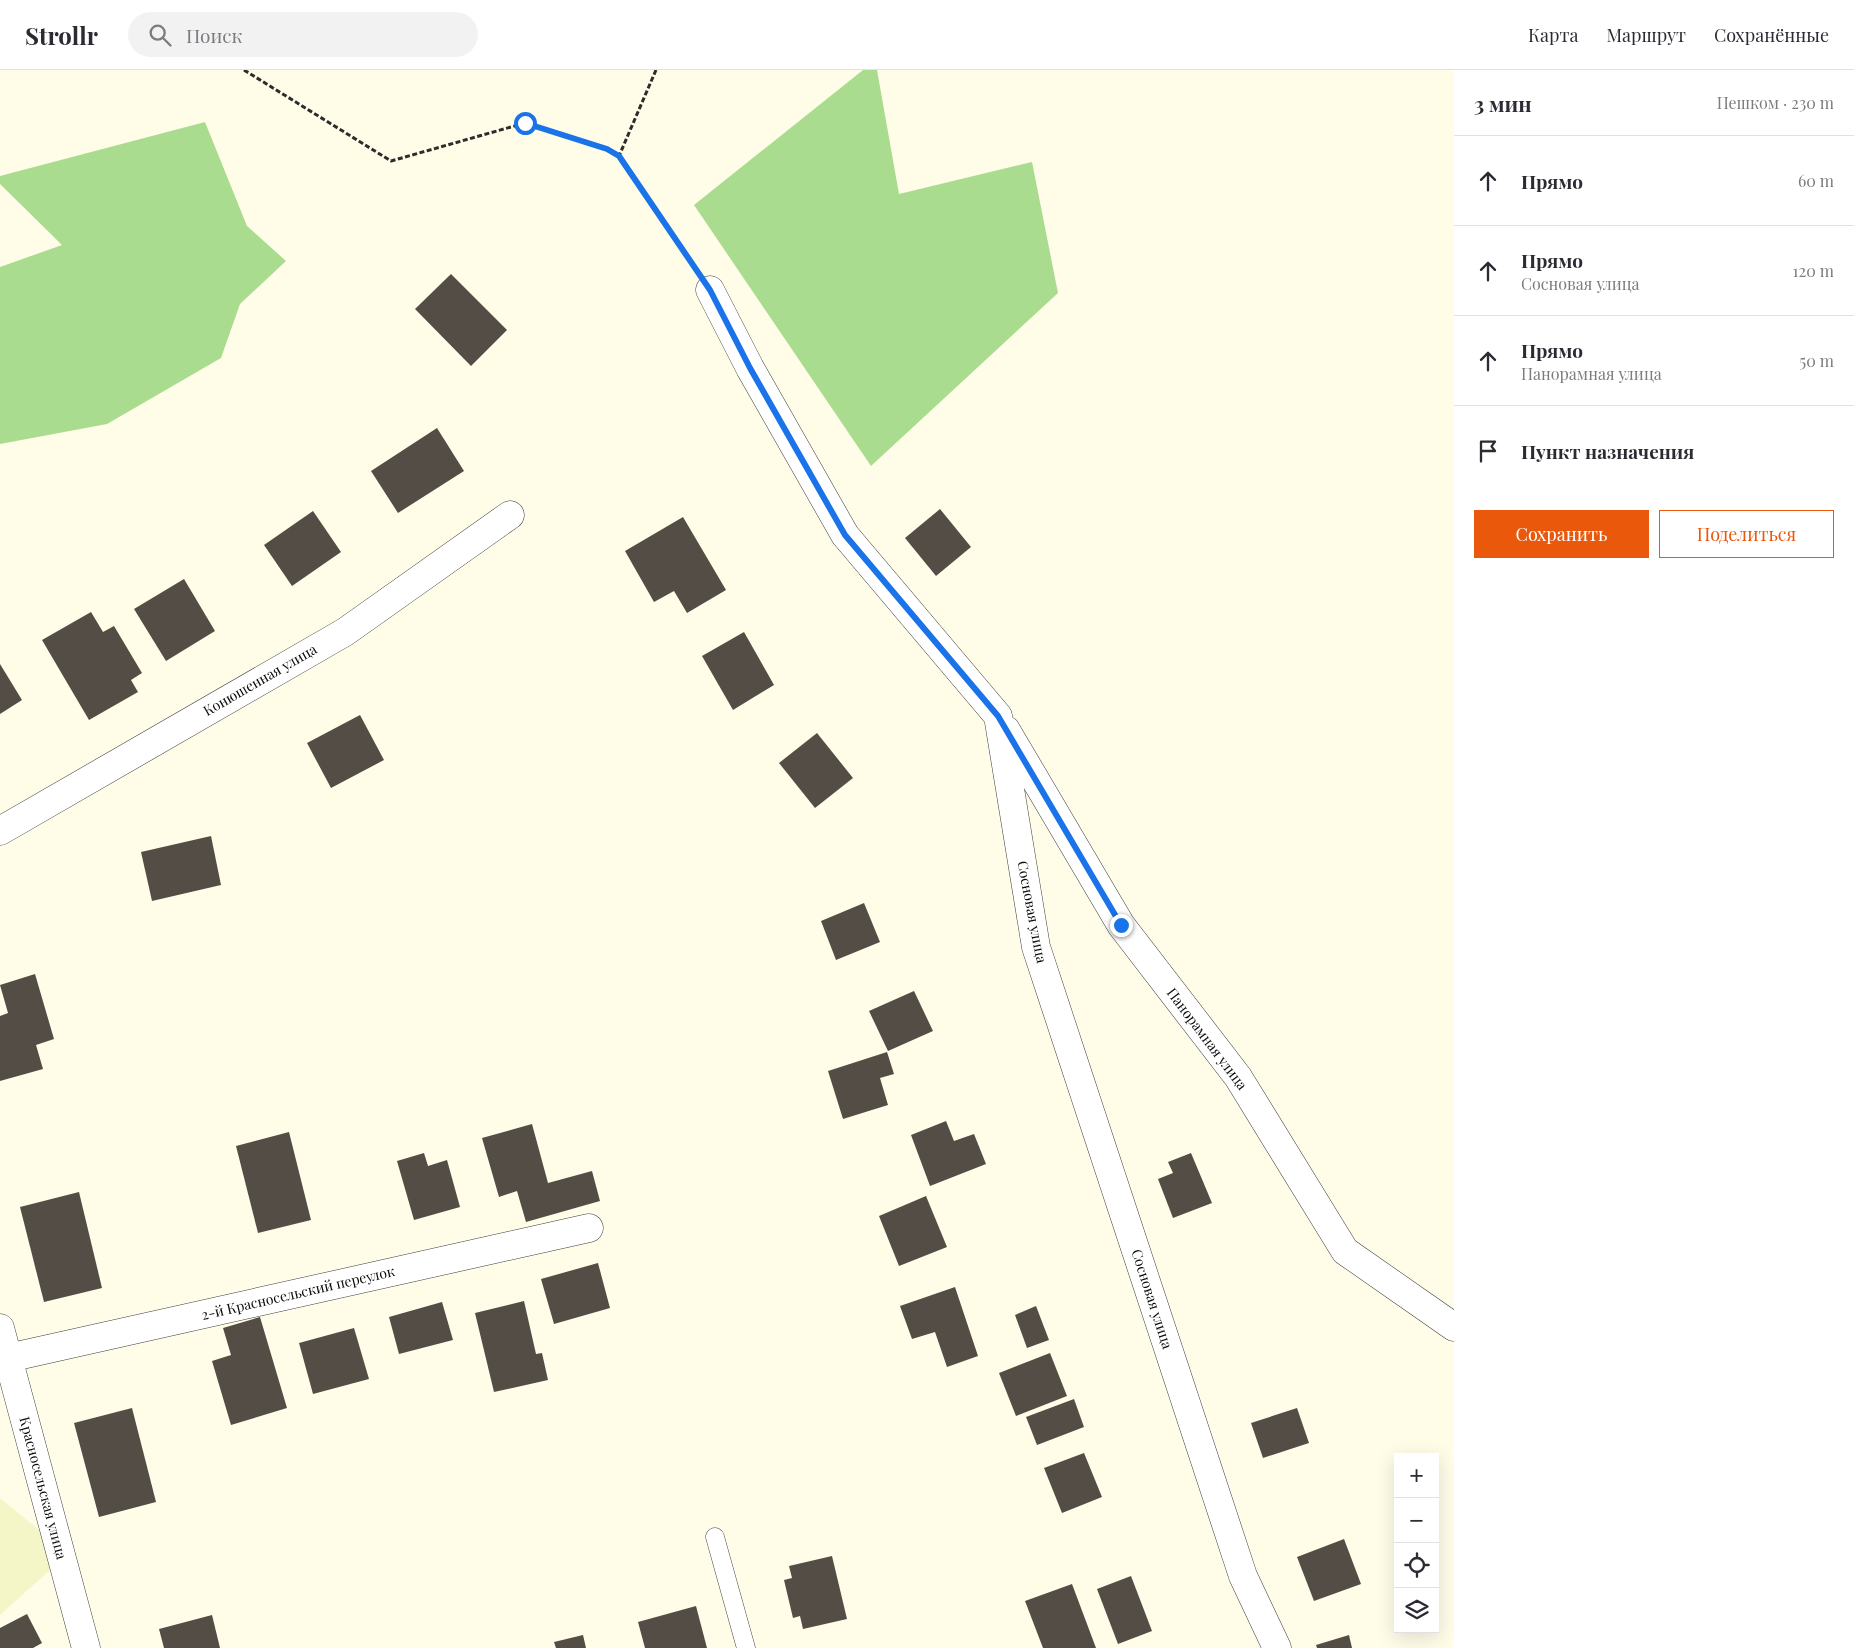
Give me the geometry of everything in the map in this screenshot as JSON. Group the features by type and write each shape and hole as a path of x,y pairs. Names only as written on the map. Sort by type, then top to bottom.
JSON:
{"street":[{"path":"710,290 750,368 845,535 998,716"},
{"name":"Конюшенная улица","path":"0,831 345,632 510,514"},
{"name":"Панорамная улица","path":"998,716 1121,925 1238,1077 1345,1251 1454,1327"},
{"name":"Сосновая улица","path":"998,716 1036,947 1243,1576 1277,1648"},
{"name":"2-й Красносельский переулок","path":"8,1358 589,1228"},
{"name":"Красносельская улица","path":"0,1328 86,1648"}],"lane":[{"path":"715,1537 746,1648"}],"path":[{"path":"244,70 391,161 525,123 607,149 619,156 710,290"},
{"path":"619,156 656,70"}],"green space":[{"path":"863,70 877,70 899,194 1032,162 1058,293 871,466 694,205"},
{"path":"205,122 247,226 286,261 240,304 221,358 107,424 0,444 0,267 62,245 0,184 0,176"},
{"path":"0,1498 43,1533 51,1569 0,1615"}],"building":[{"path":"451,274 507,330 471,366 415,309"},
{"path":"437,428 464,471 398,513 371,471"},
{"path":"940,509 971,547 936,576 905,538"},
{"path":"313,511 341,552 292,586 264,545"},
{"path":"683,517 726,590 687,613 674,591 654,602 625,551"},
{"path":"184,579 215,631 166,661 134,609"},
{"path":"91,612 103,632 114,626 142,673 131,680 138,692 89,720 42,640"},
{"path":"744,632 774,685 733,710 702,656"},
{"path":"0,664 22,700 0,714"},
{"path":"360,715 384,760 331,788 307,743"},
{"path":"817,733 853,778 815,808 779,763"},
{"path":"211,836 221,885 152,901 141,852"},
{"path":"864,903 880,942 836,960 821,921"},
{"path":"35,974 54,1039 36,1045 43,1069 0,1081 0,1016 8,1013 0,985"},
{"path":"914,991 933,1031 888,1051 869,1011"},
{"path":"887,1052 894,1074 880,1078 888,1105 843,1119 828,1071"},
{"path":"946,1121 954,1141 974,1134 986,1164 930,1186 911,1135"},
{"path":"532,1124 548,1183 592,1171 600,1201 526,1222 517,1191 499,1197 482,1138"},
{"path":"289,1132 311,1220 258,1233 236,1146"},
{"path":"424,1153 428,1166 447,1160 460,1207 414,1220 397,1161"},
{"path":"1191,1153 1212,1203 1173,1218 1158,1179 1173,1173 1168,1162"},
{"path":"79,1192 102,1288 44,1302 20,1207"},
{"path":"926,1196 947,1247 899,1266 879,1216"},
{"path":"598,1263 610,1308 554,1324 541,1279"},
{"path":"955,1287 978,1356 947,1367 935,1332 912,1339 900,1306"},
{"path":"524,1301 536,1354 542,1353 548,1380 494,1392 475,1313"},
{"path":"442,1302 453,1340 399,1354 389,1317"},
{"path":"1036,1306 1049,1340 1027,1348 1015,1315"},
{"path":"260,1317 287,1408 231,1425 212,1361 231,1355 223,1328"},
{"path":"354,1328 369,1379 313,1394 299,1343"},
{"path":"1050,1353 1067,1396 1016,1416 999,1373"},
{"path":"1074,1399 1084,1427 1037,1445 1026,1417"},
{"path":"132,1408 156,1502 99,1517 74,1423"},
{"path":"1297,1408 1309,1443 1263,1458 1251,1423"},
{"path":"1084,1453 1102,1497 1062,1513 1044,1468"},
{"path":"1344,1539 1361,1584 1314,1601 1297,1557"},
{"path":"832,1556 847,1619 803,1629 800,1616 793,1618 784,1580 792,1578 789,1566"},
{"path":"1131,1576 1152,1631 1118,1644 1097,1589"},
{"path":"1072,1584 1096,1648 1043,1648 1025,1601"},
{"path":"696,1606 707,1648 645,1648 638,1622"},
{"path":"27,1614 42,1643 33,1648 0,1648 0,1628"},
{"path":"212,1615 220,1648 164,1648 159,1629"},
{"path":"583,1635 586,1648 556,1648 554,1642"},
{"path":"1349,1635 1352,1648 1317,1648 1316,1645"}],"route":[{"path":"525,123 607,149 619,156 710,290 750,368 845,535 998,716 1121,925"}]}
